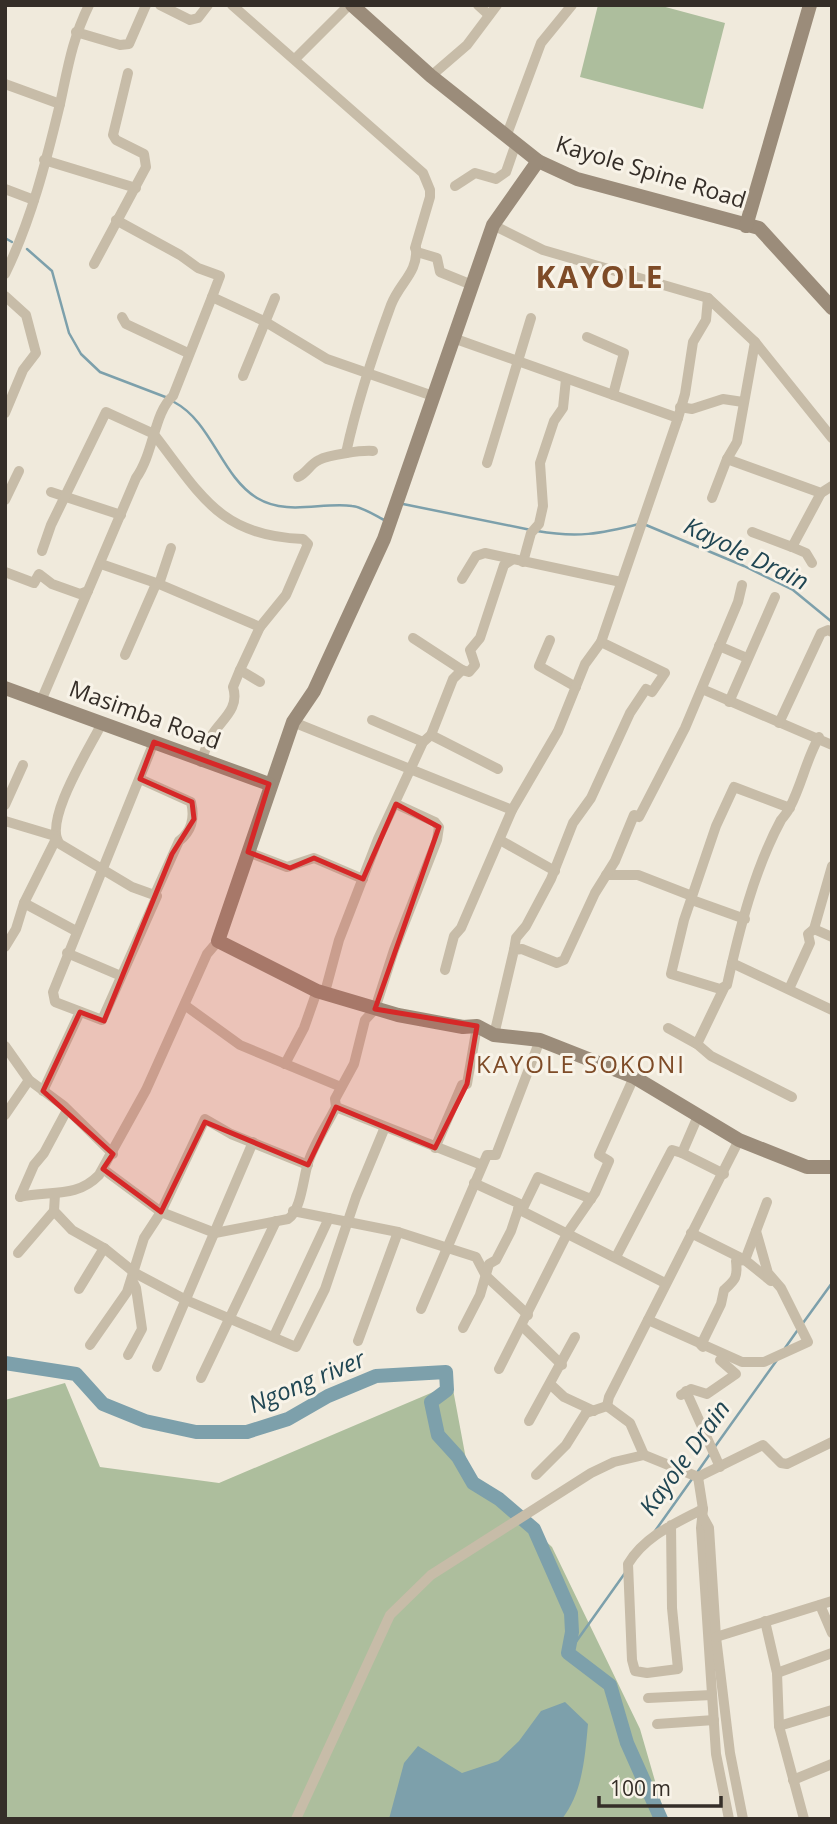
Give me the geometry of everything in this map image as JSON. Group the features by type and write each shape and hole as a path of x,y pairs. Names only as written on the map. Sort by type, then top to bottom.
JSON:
{"street":[{"path":"5,274 30,219 60,104 75,32 89,5"},
{"path":"75,32 120,45 129,44 146,5"},
{"path":"160,5 190,20 198,18 208,5"},
{"path":"232,5 424,173 430,190 416,248 417,264 393,300 369,375 361,390 346,453"},
{"path":"295,59 350,5"},
{"name":"Kayole Spine Road","path":"350,5 431,76 538,162 577,179 759,228 832,308"},
{"path":"478,5 489,15"},
{"path":"431,76 467,45 497,5"},
{"path":"455,186 475,173 496,179 506,172 511,141 541,43 572,5"},
{"path":"746,226 810,5"},
{"path":"94,264 146,167 146,157 116,140 113,130 128,74"},
{"path":"5,84 60,104"},
{"path":"44,160 136,188"},
{"path":"67,1110 34,1166 20,1197 55,1194 90,1185 113,1154 186,1006 207,954 218,941 269,784 293,722 314,691 384,539 493,225 538,162"},
{"path":"5,189 34,200"},
{"path":"41,701 136,478 147,463 155,435 220,276 198,268 180,255 116,220"},
{"path":"493,225 543,250 708,298 755,342 832,438"},
{"path":"416,248 417,252 437,258 440,272 472,285"},
{"path":"5,296 26,315 36,352 23,370 5,413"},
{"path":"212,297 264,321 327,359 433,396"},
{"path":"243,376 275,298"},
{"path":"445,970 454,936 461,928 512,810 558,731 585,664 601,642 678,418 685,394 693,342 706,320 708,298"},
{"path":"122,317 126,324 188,353"},
{"path":"487,463 531,318"},
{"path":"587,337 624,353 613,395"},
{"path":"453,338 678,418"},
{"path":"712,498 727,458 737,442 755,342"},
{"path":"523,562 531,533 539,524 543,506 540,463 554,421 564,408 566,379"},
{"path":"680,407 692,410 723,400 743,402"},
{"path":"42,551 65,495 106,412 155,435 206,502 227,520 251,533 303,539 308,544 286,595 260,627 233,687 233,704 221,727 214,731 201,762"},
{"path":"298,477 320,459 373,451"},
{"path":"727,458 821,493"},
{"path":"5,500 19,471"},
{"path":"792,547 821,493 832,486"},
{"path":"51,492 121,515"},
{"path":"752,532 806,553 812,563"},
{"path":"125,655 171,548"},
{"path":"462,579 480,553 621,582"},
{"path":"413,638 469,673 475,665 470,650 480,638 504,565 513,559"},
{"path":"101,564 260,627"},
{"path":"5,572 34,583 39,575 43,575 52,584 80,594 88,590"},
{"path":"514,950 522,949 557,963 563,961 621,850 634,815 639,817 663,774 702,689 742,585"},
{"path":"729,702 775,597"},
{"path":"779,723 821,633 828,630 832,632"},
{"path":"550,640 539,666 576,687"},
{"path":"494,1035 516,938 528,923 555,871 573,823 596,787 630,713 646,689 652,692 665,673 601,642"},
{"path":"719,646 747,658"},
{"path":"240,670 261,682"},
{"path":"285,1064 321,992 378,839 453,679 463,670"},
{"name":"Masimba Road","path":"5,688 154,742 201,762 269,784"},
{"path":"702,689 832,744"},
{"path":"372,720 427,738 498,769"},
{"path":"293,722 411,772 512,810"},
{"path":"5,947 16,929 24,903 55,837 63,799 101,725"},
{"path":"697,1044 724,988 763,862 782,819 790,808 806,762 819,737"},
{"path":"140,779 191,802 194,819 176,847 102,1020 55,1002 55,982 154,742"},
{"path":"5,805 23,765"},
{"path":"724,988 671,974 716,826 734,787 790,808"},
{"path":"103,1169 161,1212 215,1233 291,1217 307,1177 308,1165 336,1107 335,1099 354,1064 365,1020 375,1009 394,950 438,840 439,827 435,821 396,804"},
{"path":"5,821 55,837 132,887 155,894"},
{"path":"500,840 555,871"},
{"path":"248,852 287,867 314,858 363,879"},
{"path":"789,989 810,943 808,934 814,929 832,866"},
{"path":"606,875 638,876 745,919"},
{"path":"24,903 76,931"},
{"path":"814,929 832,937"},
{"path":"218,941 321,992 375,1009 463,1027 477,1026 494,1035 540,1040 634,1077 738,1140 807,1167 832,1167"},
{"path":"67,953 121,976"},
{"path":"732,963 832,1010"},
{"path":"186,1006 240,1045 341,1087"},
{"path":"43,1091 80,1012"},
{"path":"435,1148 462,1085 467,1084 477,1026"},
{"path":"668,1028 697,1044 711,1056 792,1097"},
{"path":"421,1309 482,1165 487,1155 496,1155 540,1040"},
{"path":"5,1046 29,1080 67,1110 113,1154"},
{"path":"499,1369 568,1232 591,1199 610,1161 600,1155 634,1077"},
{"path":"5,1115 29,1080"},
{"path":"336,1107 482,1165"},
{"path":"682,1153 698,1116"},
{"path":"90,1346 134,1276 144,1238 161,1212 205,1119 308,1165"},
{"path":"54,1211 72,1230 104,1248 134,1276 298,1346 325,1289 347,1222 385,1127"},
{"path":"607,1406 665,1283 724,1174 738,1140"},
{"path":"158,1367 253,1142"},
{"path":"616,1257 672,1150 724,1174"},
{"path":"463,1328 489,1264 496,1260 538,1177 591,1199"},
{"path":"474,1183 519,1202 520,1210"},
{"path":"18,1253 54,1211 55,1194"},
{"path":"745,1261 767,1202"},
{"path":"520,1210 665,1283"},
{"path":"293,1211 398,1233 476,1257 486,1276 528,1315"},
{"path":"274,1336 329,1218"},
{"path":"201,1378 276,1221"},
{"path":"648,1320 734,1359 764,1362 808,1342 781,1288 768,1273 756,1231"},
{"path":"358,1341 398,1233"},
{"path":"691,1233 745,1261 781,1288"},
{"path":"79,1289 104,1248"},
{"path":"701,1345 721,1304 724,1290 733,1284 738,1275 736,1261 745,1261"},
{"path":"128,1355 142,1329 134,1276"},
{"path":"522,1326 562,1365"},
{"path":"529,1421 575,1337"},
{"path":"701,1345 708,1354 727,1363 737,1374 707,1394 691,1389 684,1393 720,1467"},
{"path":"550,1384 564,1397 595,1412"},
{"path":"536,1475 566,1445 586,1413 607,1406"},
{"path":"607,1406 630,1423 644,1455"},
{"path":"296,1819 390,1615 431,1575 523,1519 591,1473 614,1462 644,1455 698,1477 763,1445 781,1463 787,1464 832,1442"},
{"path":"698,1477 703,1513 713,1720 729,1819"},
{"path":"671,1525 672,1608 678,1669 643,1673 635,1671 632,1660 628,1564 640,1547 671,1525 703,1513"},
{"path":"703,1513 709,1528 716,1637 730,1753 743,1819"},
{"path":"716,1637 832,1601"},
{"path":"820,1605 832,1633"},
{"path":"765,1621 777,1673 779,1726 804,1819"},
{"path":"777,1673 832,1653"},
{"path":"648,1698 712,1695"},
{"path":"779,1726 832,1710"},
{"path":"657,1724 713,1720"},
{"path":"793,1780 832,1764"}],"highlighted area":[{"path":"154,742 269,784 248,852 290,868 314,858 363,879 396,804 439,827 375,1009 477,1026 467,1084 435,1148 336,1107 308,1165 205,1122 161,1212 103,1169 113,1154 43,1091 80,1012 104,1021 172,854 194,819 192,802 140,779"}],"green space":[{"path":"598,5 658,5 725,23 703,109 580,77"},
{"path":"65,1383 100,1467 219,1483 452,1384 468,1470 552,1547 640,1729 666,1819 5,1819 5,1400"}],"water":[{"path":"565,1702 588,1724 579,1786 562,1819 389,1819 404,1763 418,1746 462,1773 498,1761 519,1741 541,1711"}],"waterway":[{"path":"5,238 12,242"},
{"path":"27,249 52,271 69,333 81,354 100,372 168,398"},
{"path":"174,402 198,422 234,477 257,498 280,506 356,507 386,521"},
{"path":"403,504 531,530"},
{"path":"537,531 588,534 639,524"},
{"name":"Kayole Drain","path":"646,525 744,566 793,590 832,622"},
{"name":"Kayole Drain","path":"803,1323 832,1283"},
{"name":"Kayole Drain","path":"785,1348 797,1331"},
{"name":"Kayole Drain","path":"714,1448 777,1360"},
{"name":"Ngong river","path":"5,1363 76,1374 103,1404 145,1421 196,1432 247,1432 288,1419 328,1396 376,1376 446,1372 447,1390 431,1402 438,1435 458,1457 473,1483 499,1499 534,1529 571,1613 572,1632 568,1653 610,1685 627,1743 661,1819"},
{"name":"Kayole Drain","path":"696,1474 710,1454"},
{"name":"Kayole Drain","path":"655,1531 692,1479"},
{"name":"Kayole Drain","path":"568,1653 625,1573"}],"district":[{"name":"KAYOLE","path":"600,278"},
{"name":"KAYOLE SOKONI","path":"581,1065"}]}
